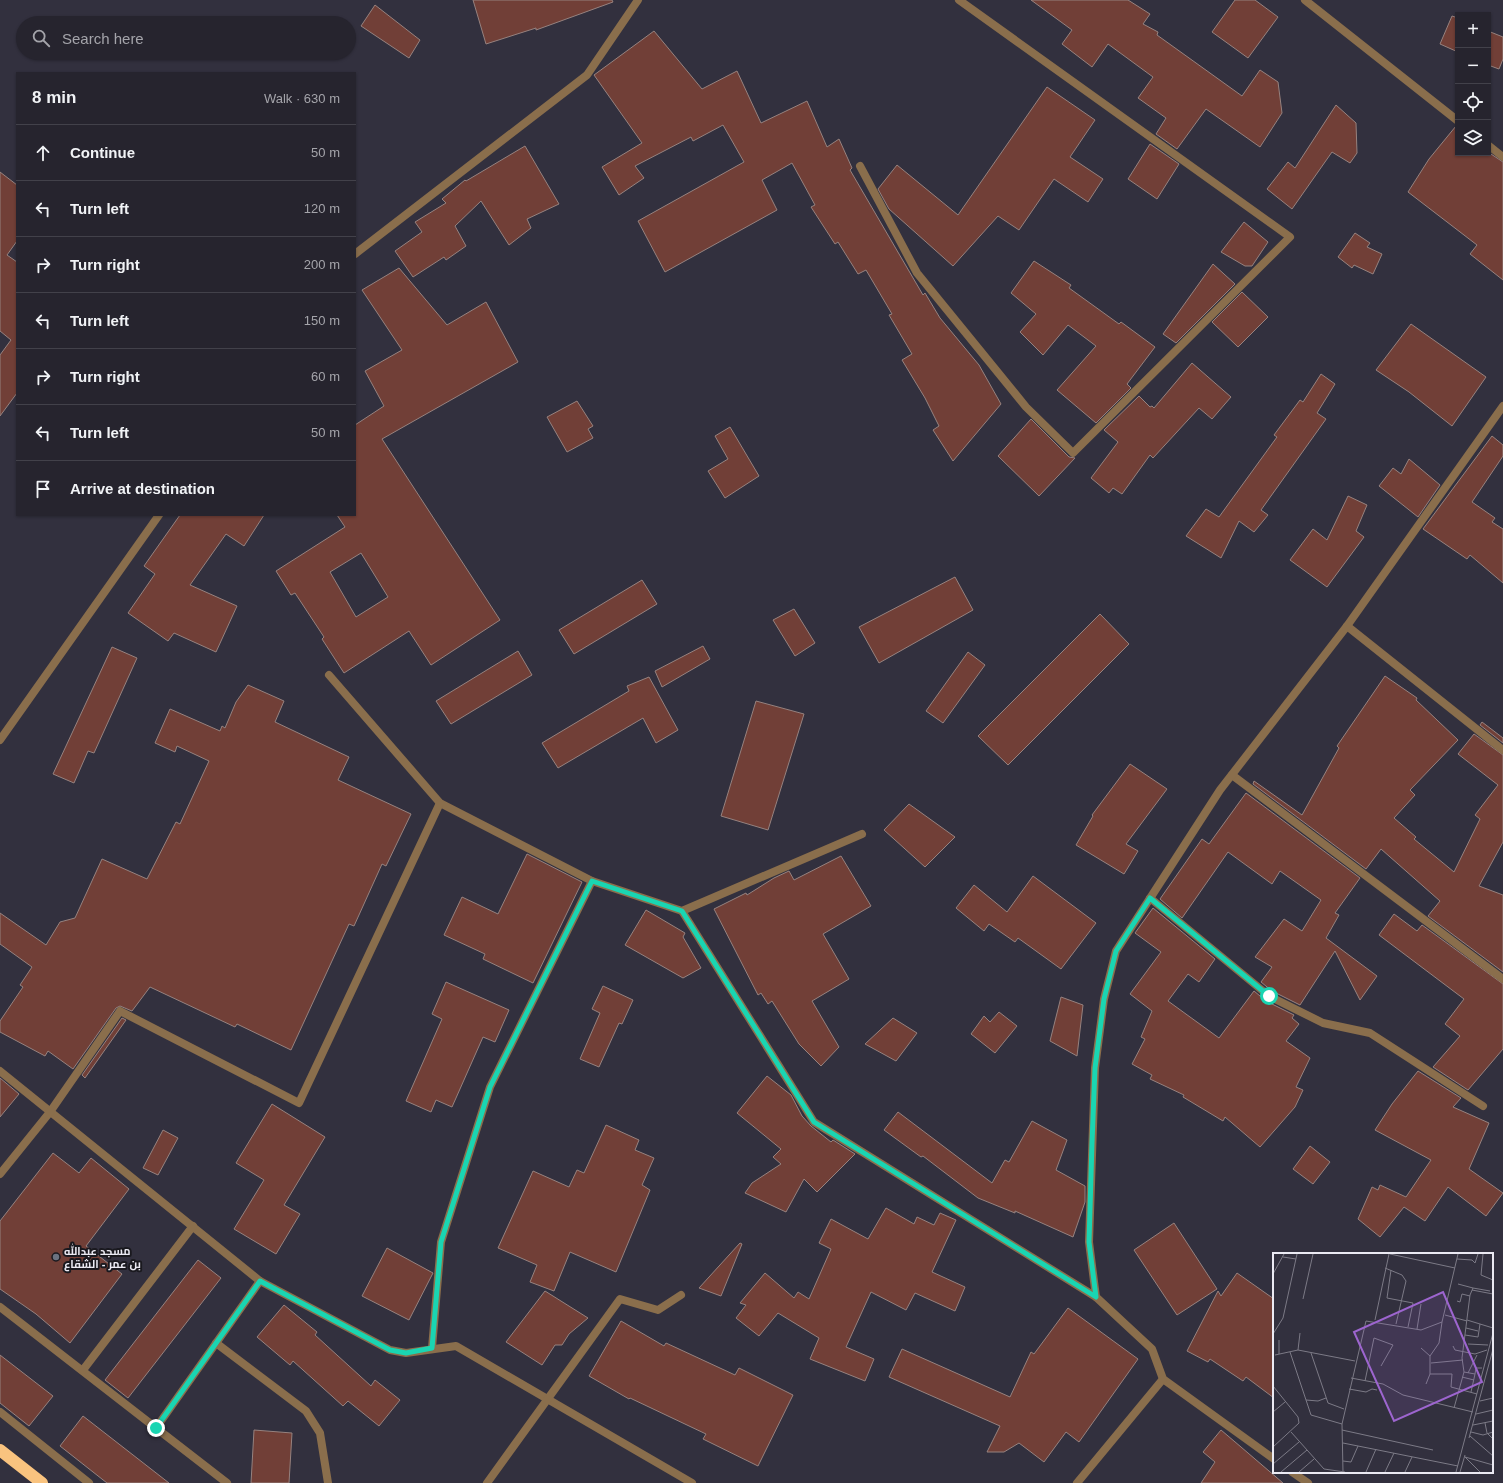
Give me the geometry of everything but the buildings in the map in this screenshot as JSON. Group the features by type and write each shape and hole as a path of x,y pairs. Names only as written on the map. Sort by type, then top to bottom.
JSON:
{"highway":[{"path":"0,1450 42,1483"}],"street":[{"path":"356,253 587,75 638,0"},
{"path":"860,166 917,273 1026,407 1073,453 1290,237 959,0"},
{"path":"1305,0 1457,120"},
{"path":"1491,147 1503,157"},
{"path":"1096,1297 1089,1242 1095,1068 1102,1014 1116,951 1232,775 1347,626 1503,406"},
{"path":"0,740 159,516"},
{"path":"1347,626 1503,750"},
{"path":"329,675 440,803 592,881 682,911 814,1122 1096,1297 1152,1349 1163,1379 1273,1458"},
{"path":"1232,775 1503,979"},
{"path":"0,1174 50,1112 120,1011 299,1103 440,803"},
{"path":"682,911 862,834"},
{"path":"432,1348 441,1242 490,1087 592,881"},
{"path":"1150,898 1269,996 1323,1023 1370,1033 1483,1106"},
{"path":"0,1072 260,1281 390,1350 406,1353 432,1348 456,1346 692,1483"},
{"path":"83,1370 193,1226"},
{"path":"156,1428 260,1281"},
{"path":"487,1483 549,1400 620,1299 658,1310 681,1295"},
{"path":"0,1307 227,1483"},
{"path":"216,1343 306,1411 320,1433 328,1483"},
{"path":"1077,1483 1163,1379"},
{"path":"0,1412 89,1483"},
{"path":"1293,1473 1308,1483"}],"place":[{"name":"مسجد عبدالله بن عمر - الشقاع","path":"56,1257"}],"route":[{"path":"156,1428 260,1281 390,1350 406,1353 432,1348 441,1242 490,1087 592,881 682,911 814,1122 1096,1297 1089,1242 1095,1068 1104,999 1116,951 1150,898 1269,996"}]}
